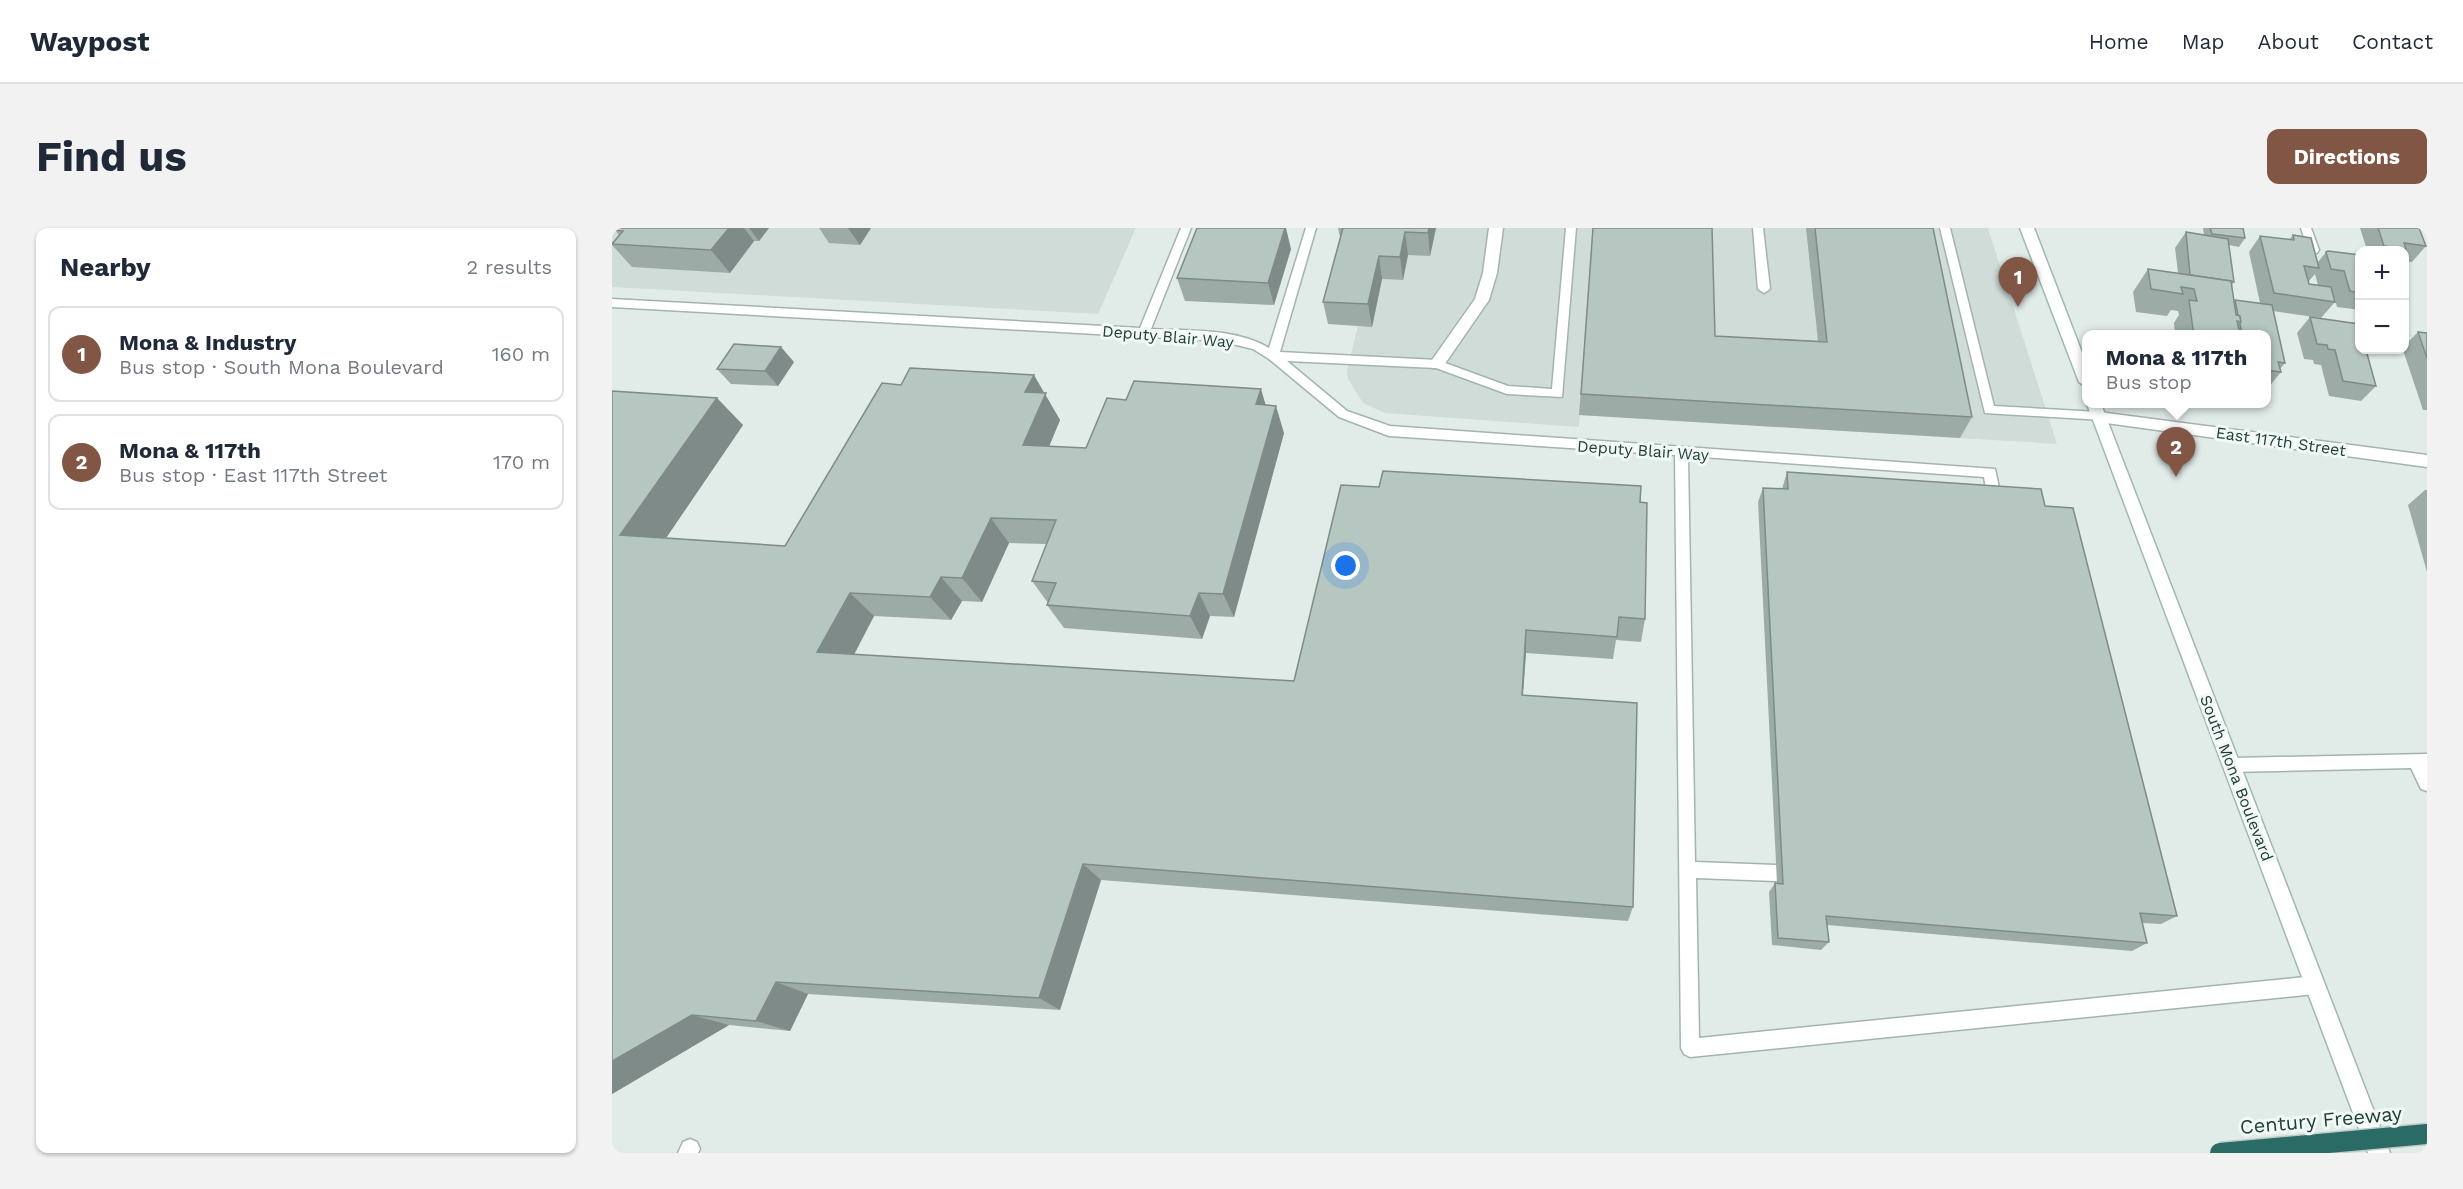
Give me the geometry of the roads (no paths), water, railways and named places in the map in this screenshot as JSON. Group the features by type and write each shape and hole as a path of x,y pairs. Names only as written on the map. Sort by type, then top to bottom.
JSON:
{"highway":[{"name":"Century Freeway","path":"2220,1153 2427,1134"}],"street":[{"path":"1437,364 1482,300 1490,273 1496,228"},
{"path":"2027,228 2082,372"},
{"name":"East 117th Street","path":"2096,410 2427,461"},
{"name":"South Mona Boulevard","path":"2096,410 2379,1153"}],"lane":[{"path":"1144,332 1186,228"},
{"path":"1311,228 1273,356 1437,364 1507,390 1558,394 1571,228"},
{"path":"1758,228 1764,290"},
{"path":"1946,228 1989,411 2096,410"},
{"path":"2306,228 2313,250"},
{"name":"Deputy Blair Way","path":"612,303 1220,337 1257,346 1273,356 1343,414 1389,431 1990,472 1995,501"},
{"path":"1681,452 1690,1048 2315,985"},
{"path":"2232,765 2421,761 2427,784"},
{"path":"1687,870 1776,873"}],"place":[{"name":"Mona & Industry","path":"2018,307"},
{"name":"Mona & 117th","path":"2176,477"}]}
